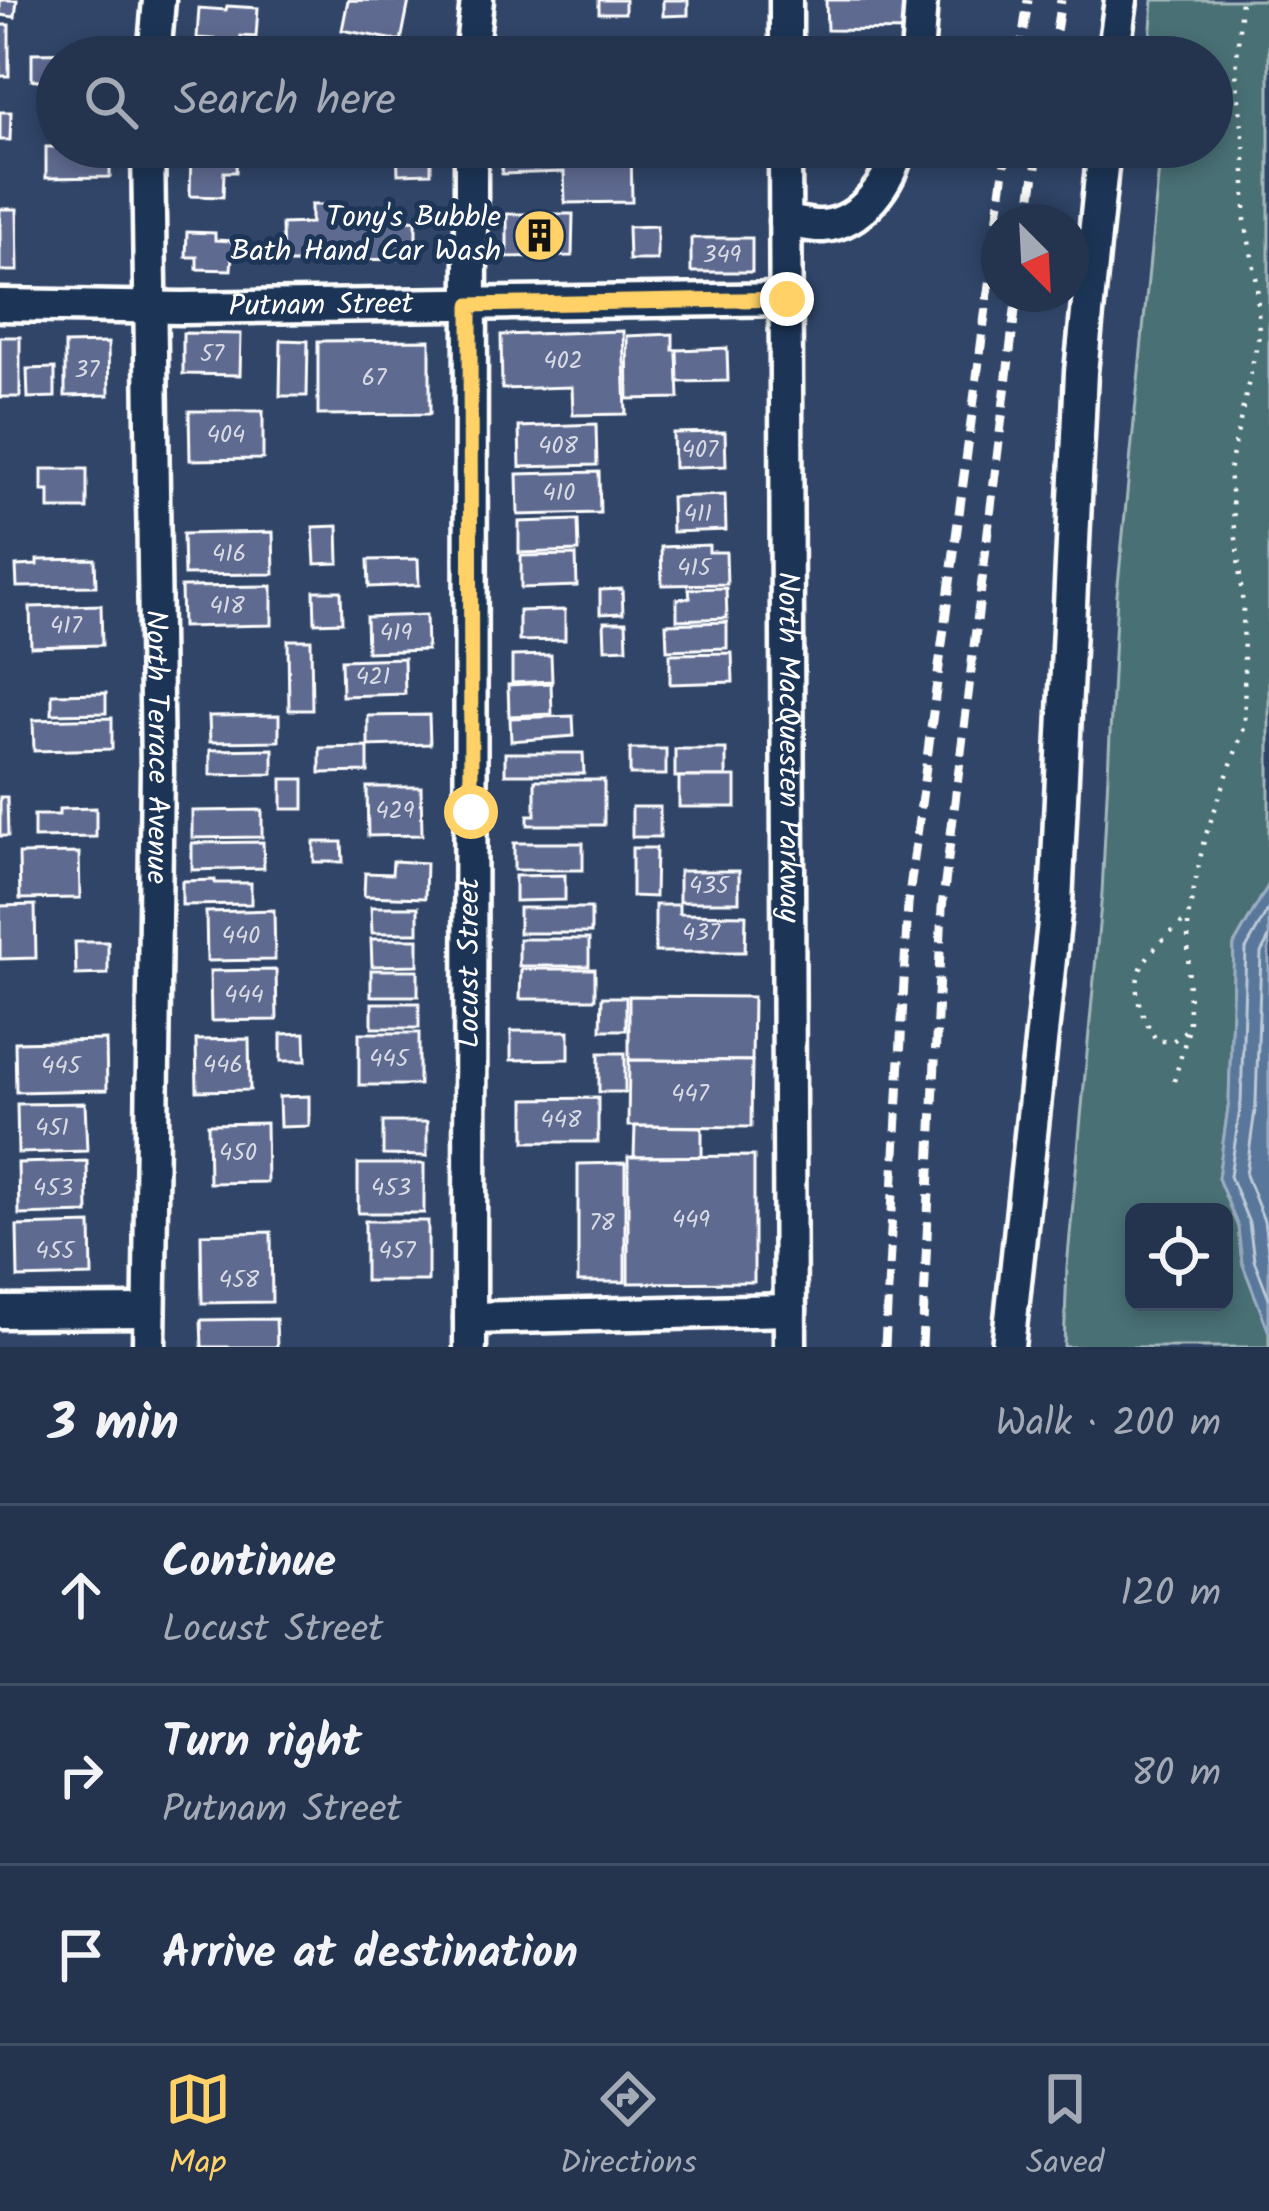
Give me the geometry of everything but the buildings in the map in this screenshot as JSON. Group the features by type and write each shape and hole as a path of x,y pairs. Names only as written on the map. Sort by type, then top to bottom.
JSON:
{"street":[{"path":"156,36 159,0"},
{"path":"473,36 477,0"},
{"path":"786,0 786,36"},
{"path":"918,36 921,0"},
{"path":"1116,36 1121,0"},
{"name":"North Terrace Avenue","path":"148,168 157,771 149,1347"},
{"name":"Locust Street","path":"470,1332 471,168"},
{"name":"North MacQuesten Parkway","path":"785,168 790,1347"},
{"path":"784,220 824,226 880,192 890,168"},
{"path":"1007,1347 1056,904 1081,372 1102,168"},
{"name":"Putnam Street","path":"0,305 149,308 787,299"},
{"path":"470,1332 790,1310"},
{"path":"0,1312 148,1311"}],"path":[{"path":"1174,1082 1189,1028 1188,918 1204,840 1245,725 1243,606 1229,471 1259,335 1257,282 1245,221 1245,154 1236,73 1241,0"},
{"path":"1188,918 1143,960 1136,976 1136,994 1157,1042 1173,1041 1189,1028"}],"green space":[{"path":"1153,0 1269,0 1269,884 1234,945 1229,1101 1218,1178 1228,1203 1125,1203 1125,1311 1233,1311 1233,1215 1242,1262 1269,1332 1269,1347 1064,1347 1067,1267 1102,893 1117,595 1159,168 1233,168 1233,36 1150,36"}],"water":[{"path":"1269,884 1269,1332 1242,1262 1233,1203 1228,1203 1218,1178 1229,1101 1234,945"}],"railway":[{"path":"1023,36 1028,0"},
{"path":"1055,36 1061,0"},
{"path":"885,1347 908,904 1004,168"},
{"path":"1031,204 1036,168"},
{"path":"922,1347 942,908 1015,312"}],"place":[{"name":"Tony's Bubble Bath Hand Car Wash","path":"540,235"}],"route":[{"path":"471,812 470,305 787,299"}]}
